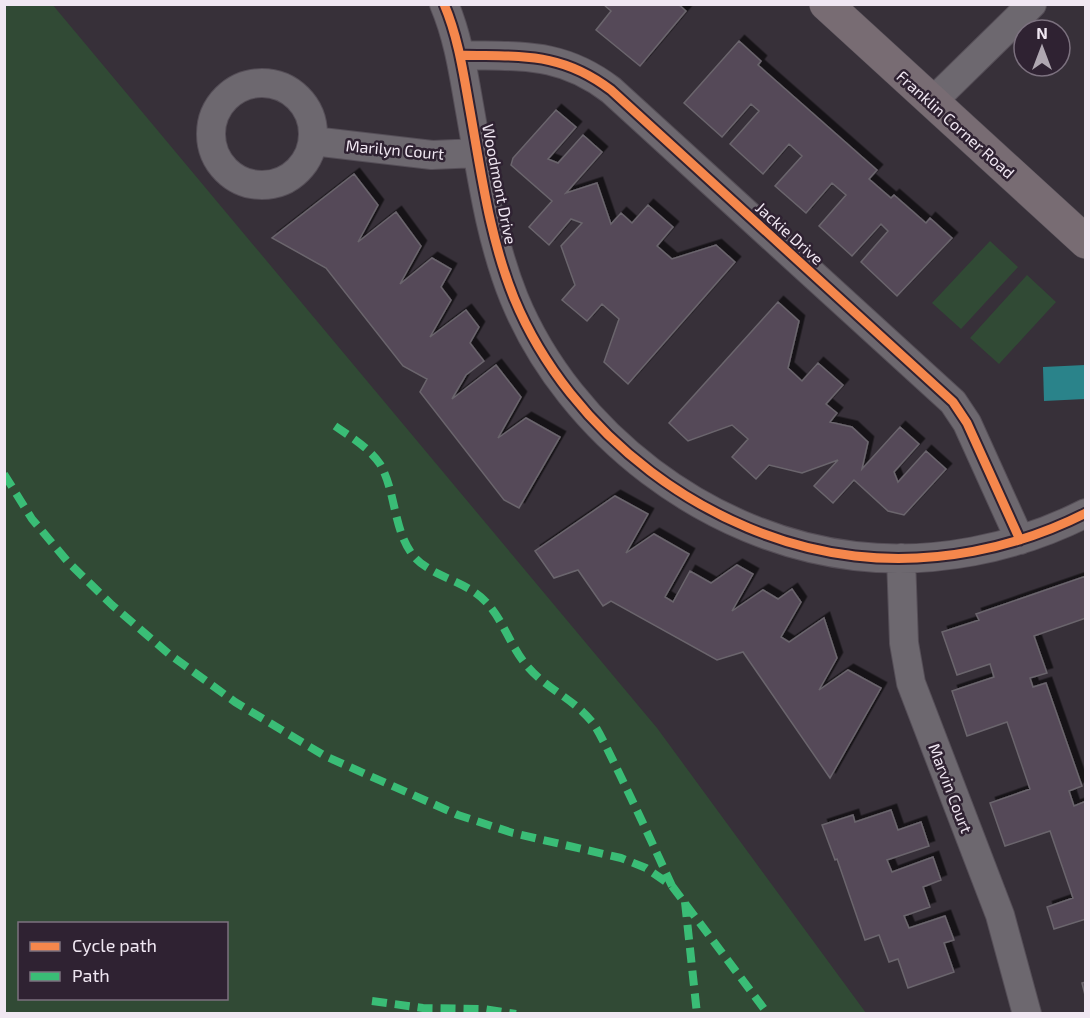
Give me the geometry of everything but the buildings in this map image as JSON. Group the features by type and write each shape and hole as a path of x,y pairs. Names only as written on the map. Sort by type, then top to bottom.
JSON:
{"main road":[{"name":"Franklin Corner Road","path":"826,4 1086,242"}],"street":[{"name":"Woodmont Drive","path":"444,4 460,56 491,227 499,258 515,300 539,348 565,385 594,420 626,452 668,484 714,512 763,533 813,548 855,556 901,558 942,556 992,548 1061,525 1086,513"},
{"path":"932,102 1032,4"},
{"name":"Jackie Drive","path":"460,56 542,58 569,65 611,90 953,402 967,423 1020,540"},
{"name":"Marilyn Court","path":"313,141 432,155 478,153"},
{"name":"Marvin Court","path":"901,558 904,643 911,683 1000,915 1027,1014"}],"green space":[{"path":"52,4 657,728 866,1013 5,1013 4,5"},
{"path":"990,241 1018,267 961,329 932,303"},
{"path":"1027,275 1056,302 999,364 970,338"}],"water":[{"path":"1085,365 1085,399 1044,401 1043,367"}],"marked path":[{"path":"335,426 365,448 380,464 389,486 401,533 412,554 427,568 467,588 485,601 497,616 527,666 579,709 595,726 672,886"},
{"path":"4,474 32,519 68,562 112,605 169,654 235,702 325,756 458,815 513,833 621,858 646,868 672,886 768,1014"},
{"path":"685,902 697,1014"},
{"path":"372,1001 423,1008 483,1009 516,1014"}],"cycle path":[{"path":"444,4 460,54 492,227 514,298 539,347 570,393 608,435 651,472 698,503 748,528 801,546 855,556 914,558 973,551 1031,536 1086,513"},
{"path":"460,55 521,57 557,62 592,77 611,90 953,402 967,423 1020,540"}]}
